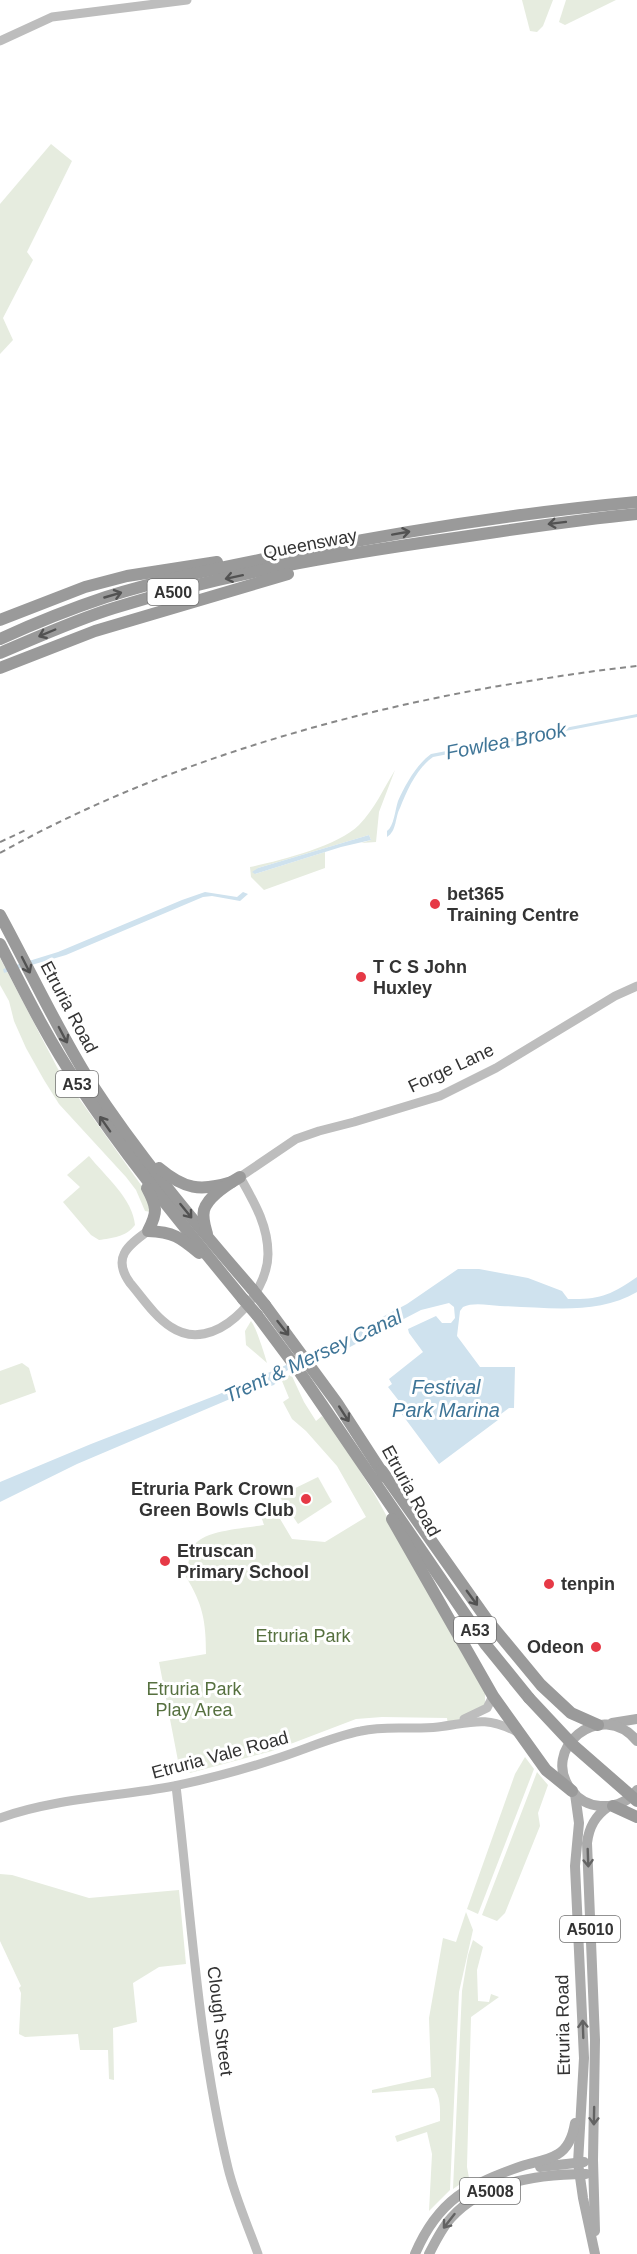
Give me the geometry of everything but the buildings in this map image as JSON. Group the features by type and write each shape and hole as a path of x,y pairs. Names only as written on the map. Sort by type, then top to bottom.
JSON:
{"highway":[{"name":"Queensway","path":"0,639 39,621 105,597 158,583 343,543 435,528 637,502"},
{"name":"Queensway","path":"0,652 57,628 152,597 234,577 353,554 541,525 637,514"},
{"path":"0,620 66,594 128,576 343,543"},
{"path":"2,668 95,632 353,554"},
{"name":"Etruria Road","path":"0,915 16,946 52,1043 77,1083 140,1172 301,1374 427,1558"},
{"name":"Etruria Road","path":"2,948 30,986 136,1149 265,1305 311,1366 382,1471 427,1558"},
{"path":"136,1149 175,1181 186,1186 200,1189 216,1187 236,1180"},
{"path":"140,1172 155,1204 154,1218 148,1231 170,1233 181,1238 221,1272"},
{"path":"208,1237 204,1210 210,1200 236,1180"},
{"path":"382,1471 488,1621 541,1685 574,1715 601,1724"},
{"path":"369,1476 409,1552 492,1696 546,1770 574,1793"},
{"name":"A53","path":"427,1558 486,1645 530,1698 574,1746 637,1801"},
{"path":"610,1806 637,1817"}],"main road":[{"path":"601,1724 637,1719"},
{"path":"601,1724 623,1729 637,1741"},
{"name":"Etruria Road","path":"595,2254 579,2168 584,2058 575,1866 579,1823 574,1793 564,1776 563,1764 565,1751 578,1733 601,1724"},
{"name":"Etruria Road","path":"595,2254 593,2160 595,2040 587,1843 594,1819 610,1806 626,1801 637,1790"},
{"path":"574,1793 590,1804 610,1806"},
{"name":"A5008","path":"414,2254 420,2241 447,2203 470,2187 504,2172 550,2159 564,2151 573,2134 582,2088"},
{"path":"579,2168 593,2160"},
{"path":"504,2172 579,2168 593,2174"},
{"name":"A5008","path":"429,2254 449,2220 479,2195 514,2183 579,2168"}],"street":[{"path":"0,41 52,17 187,0"},
{"name":"Forge Lane","path":"236,1180 296,1139 440,1096 495,1068 597,1007 637,986"},
{"path":"148,1231 129,1245 122,1258 125,1276 139,1294 172,1328 187,1333 206,1332 227,1324 252,1301 260,1290 268,1256 263,1223 255,1203 236,1180"},
{"path":"448,1726 484,1711 490,1705 492,1696"},
{"path":"448,1726 482,1720 500,1723 518,1733"},
{"name":"Etruria Vale Road","path":"0,1818 54,1805 176,1786 274,1760 334,1737 364,1730 448,1726"},
{"name":"Clough Street","path":"176,1786 205,2050 228,2171 258,2254"}],"green space":[{"path":"522,0 553,0 543,26 537,32 530,31"},
{"path":"566,0 616,0 565,25 559,22"},
{"path":"51,144 72,161 27,252 33,260 3,318 13,340 0,354 0,204"},
{"path":"395,770 379,812 376,842 361,843 371,840 369,835 258,868 255,874 325,852 325,868 264,890 251,877 250,867 307,852 349,833 369,813"},
{"path":"0,958 58,1069 141,1185 152,1204 151,1212 145,1211 136,1190 126,1177 59,1104 44,1080 26,1048 14,1021 9,1001 0,985"},
{"path":"89,1156 124,1197 133,1215 135,1225 114,1238 99,1240 91,1235 63,1202 80,1187 67,1175"},
{"path":"251,1321 267,1363 246,1345 245,1331"},
{"path":"22,1363 29,1368 36,1392 0,1405 0,1371"},
{"name":"Etruria Park","path":"291,1374 316,1421 322,1416 335,1431 375,1495 485,1693 485,1704 482,1709 448,1726 447,1718 356,1719 272,1751 190,1773 179,1766 159,1662 206,1654 202,1614 186,1577 190,1555 195,1544 200,1539 217,1533 264,1525 260,1513 273,1507 292,1539 325,1542 366,1517 337,1466 306,1431 292,1419 283,1402 289,1398 282,1381"},
{"name":"Etruria Park Crown Green Bowls Club","path":"318,1477 332,1502 298,1524 279,1496"},
{"path":"525,1757 534,1769 478,1914 467,1909 515,1774"},
{"path":"537,1772 548,1785 538,1813 540,1826 505,1913 497,1921 482,1915"},
{"path":"0,1874 12,1875 89,1898 179,1890 186,1964 159,1967 133,1983 137,2022 113,2028 114,2080 109,2079 108,2050 80,2050 78,2034 25,2037 19,2034 21,1993 19,1988 21,1986 0,1941"},
{"path":"466,1912 473,1930 459,1992 450,2190 429,2211 432,2154 427,2132 397,2142 395,2136 440,2121 438,2096 434,2088 372,2093 372,2090 431,2077 429,2018 443,1938 456,1942"},
{"path":"473,1940 483,1947 477,1970 478,2001 489,2002 491,1994 499,1997 471,2017 467,2167 469,2178 453,2189 462,1991"}],"water":[{"name":"Fowlea Brook","path":"637,714 637,717 433,757 413,780 398,812 393,831 387,837 387,831 404,788 416,769 431,754"},
{"path":"369,835 371,840 255,874 252,872 258,868"},
{"path":"205,892 237,897 243,892 248,894 240,901 212,896 203,897 66,955 4,973 3,969 58,952"},
{"path":"458,1269 479,1269 528,1278 562,1291 568,1299 588,1299 604,1295 637,1277 637,1292 621,1300 588,1307 552,1308 476,1304 463,1307 460,1311 457,1336 480,1367 515,1367 514,1408 509,1408 501,1414 502,1417 439,1464 395,1405 399,1401 388,1387 392,1384 389,1379 423,1352 408,1329 436,1316 442,1323 451,1323 455,1318 454,1307 449,1303 421,1310 327,1359 316,1358 286,1371 274,1385 230,1399 77,1464 0,1502 0,1482 217,1395 316,1352 407,1304"}],"railway":[{"path":"0,853 57,823 177,771 302,731 429,699 493,687 637,666"},
{"path":"0,842 26,830"}],"place":[{"name":"bet365 Training Centre","path":"435,904"},
{"name":"T C S John Huxley","path":"361,977"},
{"name":"Etruria Park Crown Green Bowls Club","path":"306,1499"},
{"name":"Etruscan Primary School","path":"165,1561"},
{"name":"tenpin","path":"549,1584"},
{"name":"Odeon","path":"596,1647"}],"water label":[{"name":"Trent & Mersey Canal","path":"313,1356"},
{"name":"Festival Park Marina","path":"446,1398"}],"park label":[{"name":"Etruria Park Play Area","path":"194,1699"}]}
